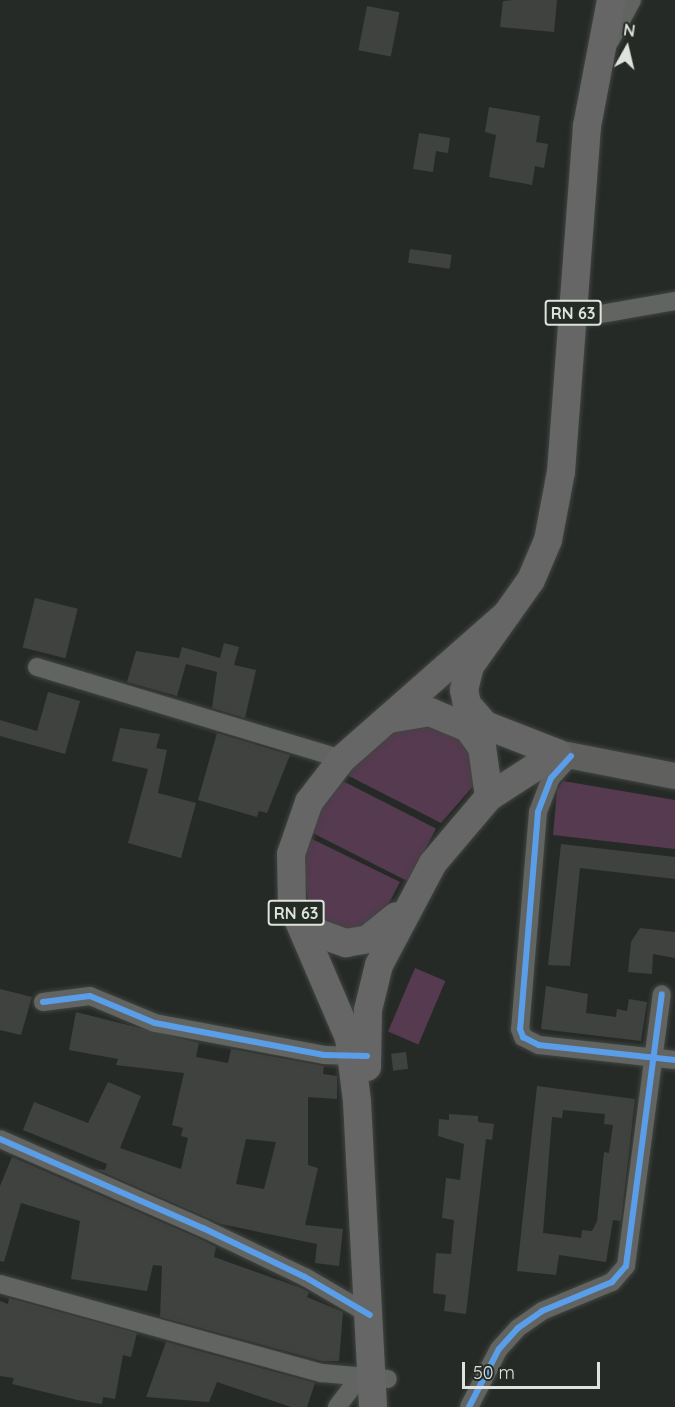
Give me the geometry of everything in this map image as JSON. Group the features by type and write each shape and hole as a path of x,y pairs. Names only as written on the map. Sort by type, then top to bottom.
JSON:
{"main road":[{"name":"RN 63","path":"373,1407 359,1056 339,1006 292,905 288,881 297,825 315,792 342,759 506,615 531,580 548,540 561,472 585,149 597,67 611,0"},
{"path":"489,797 486,758 480,730 466,704 466,677 506,615"},
{"path":"388,719 419,712 441,714 480,730 564,755"},
{"path":"359,1056 372,988 387,944 409,904 460,826 489,797 564,755"},
{"path":"292,905 318,933 346,943 376,934 409,904"},
{"name":"RN 63","path":"359,1056 373,1378 391,1407"}],"street":[{"path":"597,67 632,0"},
{"path":"572,319 675,301"},
{"path":"37,667 342,759"},
{"path":"675,776 564,755 550,778 538,812 520,1029 523,1037 539,1046 675,1060"},
{"path":"469,1407 499,1349 518,1328 542,1311 612,1282 622,1272 628,1259 662,994"},
{"path":"43,1002 90,996 155,1023 359,1056"},
{"path":"0,1139 203,1227 305,1277 370,1315"},
{"path":"0,1284 322,1373 373,1378"},
{"path":"337,1407 373,1378"}],"shaded area":[{"path":"409,721 468,736 474,785 441,823 343,773"},
{"path":"337,778 436,828 409,882 310,831"},
{"path":"563,781 675,800 675,849 553,835 557,790"},
{"path":"306,836 400,882 387,907 364,929 333,929 309,907 303,869"},
{"path":"415,968 445,981 418,1044 388,1032"}],"building":[{"path":"557,0 554,32 500,27 503,1"},
{"path":"367,6 399,12 391,56 358,50"},
{"path":"489,107 540,116 536,142 548,144 544,168 535,166 532,185 489,177 496,135 485,132"},
{"path":"419,133 450,138 448,153 436,151 433,172 413,169"},
{"path":"410,249 452,255 450,269 408,263"},
{"path":"35,598 78,609 65,658 23,647"},
{"path":"224,643 239,647 234,665 256,670 245,718 212,708 217,672 186,664 177,696 127,682 136,651 179,658 182,647 220,658"},
{"path":"48,692 80,701 65,754 0,736 0,720 37,731"},
{"path":"120,728 160,734 156,748 167,750 158,793 196,803 181,858 128,843 148,769 112,761"},
{"path":"217,733 290,755 267,813 259,811 257,817 198,800"},
{"path":"561,844 675,857 675,879 580,868 570,966 548,965"},
{"path":"640,928 675,932 675,958 653,954 652,974 628,972 631,942"},
{"path":"546,986 588,994 586,1013 616,1017 617,1009 627,1011 629,999 647,1002 641,1041 541,1029"},
{"path":"0,989 32,997 21,1035 0,1030"},
{"path":"76,1012 199,1043 196,1057 228,1063 231,1049 324,1066 323,1074 337,1076 337,1099 308,1097 308,1165 318,1168 305,1225 343,1229 339,1266 315,1263 317,1244 221,1224 96,1169 105,1170 107,1164 23,1130 34,1102 88,1123 108,1082 141,1096 120,1148 181,1169 188,1138 181,1136 183,1128 172,1125 184,1073 116,1065 118,1059 69,1050","holes":["246,1139 276,1142 264,1189 236,1184"]},
{"path":"406,1052 408,1069 393,1071 391,1054"},
{"path":"537,1086 635,1099 621,1221 613,1220 606,1262 559,1255 556,1275 517,1271","holes":["563,1110 605,1114 604,1124 613,1125 609,1153 604,1152 597,1221 592,1231 582,1230 581,1238 543,1233 552,1117 562,1118"]},
{"path":"449,1114 478,1116 478,1122 494,1124 492,1140 486,1139 466,1314 444,1311 446,1295 433,1293 436,1253 451,1254 454,1220 442,1218 446,1178 460,1180 464,1144 438,1136 439,1119 449,1120"},
{"path":"12,1157 198,1238 216,1247 214,1257 301,1288 309,1292 307,1297 343,1312 339,1361 322,1361 160,1317 162,1266 153,1265 147,1291 71,1279 80,1221 21,1203 4,1262 0,1261 0,1186"},
{"path":"9,1298 137,1333 131,1357 123,1355 115,1399 103,1397 102,1404 77,1400 12,1384 14,1378 0,1376 0,1301 8,1304"},
{"path":"166,1342 315,1383 307,1407 291,1407 217,1382 209,1402 146,1397"}],"cycle path":[{"path":"571,756 551,778 538,812 520,1029 523,1037 539,1045 675,1060"},
{"path":"469,1407 499,1349 518,1328 542,1311 612,1282 626,1266 662,994"},
{"path":"43,1002 90,996 155,1023 324,1055 367,1056"},
{"path":"0,1139 203,1228 305,1277 370,1315"}]}
